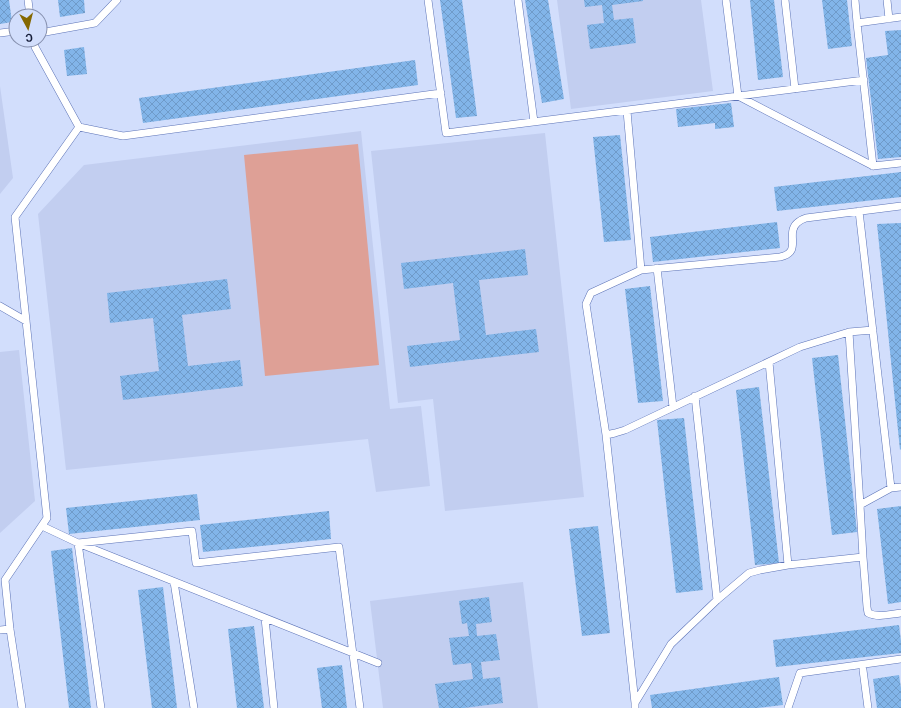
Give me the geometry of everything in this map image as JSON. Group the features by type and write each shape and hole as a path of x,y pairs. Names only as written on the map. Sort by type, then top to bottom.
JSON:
{"lane":[{"path":"48,32 95,24 117,0"},
{"path":"428,0 446,133 864,80"},
{"path":"518,0 534,122"},
{"path":"726,0 738,96"},
{"path":"785,0 795,89"},
{"path":"855,0 873,166"},
{"path":"887,0 889,19"},
{"path":"857,24 901,17"},
{"path":"36,48 79,127 123,136 441,93"},
{"path":"738,96 873,166 901,163"},
{"path":"627,110 641,270"},
{"path":"22,708 2,579 47,518 15,217 79,127"},
{"path":"635,705 606,434 586,304 591,293 641,270 786,256 793,247 792,230 797,222 806,218 901,206"},
{"path":"859,211 891,488"},
{"path":"657,268 672,407"},
{"path":"0,306 26,321"},
{"path":"606,434 625,430 800,347 850,332 873,330"},
{"path":"850,332 863,557 868,613 878,616 901,614"},
{"path":"769,362 788,566"},
{"path":"696,396 717,600"},
{"path":"860,505 891,488 901,487"},
{"path":"42,526 78,543 378,663"},
{"path":"78,543 192,531 196,563 339,547 360,708"},
{"path":"78,543 101,708"},
{"path":"635,705 671,644 717,600 749,573 788,566 863,557"},
{"path":"174,582 194,708"},
{"path":"264,618 274,708"},
{"path":"0,630 10,629"},
{"path":"788,708 800,673 901,659"},
{"path":"863,670 868,708"}],"shaded area":[{"path":"557,0 701,0 713,91 571,109"},
{"path":"0,86 13,178 0,194"},
{"path":"361,131 390,409 421,406 430,486 376,492 368,439 66,470 38,214 84,165"},
{"path":"545,133 584,497 445,511 433,399 398,403 371,151"},
{"path":"358,144 379,365 265,376 244,155"},
{"path":"19,350 35,501 0,533 0,352"},
{"path":"523,582 538,708 383,708 370,601"}],"building":[{"path":"0,0 9,0 10,8 8,8 8,23 0,24"},
{"path":"58,0 84,0 85,13 60,17"},
{"path":"440,0 462,0 477,116 456,118"},
{"path":"525,0 548,0 564,99 542,103"},
{"path":"584,0 643,0 612,5 614,20 633,18 636,43 590,49 587,25 604,23 602,5 585,7"},
{"path":"750,0 774,0 783,77 758,80"},
{"path":"822,0 847,0 852,46 828,49"},
{"path":"901,30 901,157 878,159 866,58 888,55 885,31"},
{"path":"84,47 87,74 67,76 64,50"},
{"path":"415,60 418,85 143,123 139,98"},
{"path":"731,103 734,127 715,129 715,123 678,127 676,109"},
{"path":"620,135 631,240 604,242 593,137"},
{"path":"901,172 901,197 777,211 774,187"},
{"path":"777,222 780,248 653,262 650,237"},
{"path":"901,223 901,449 900,450 877,224"},
{"path":"525,249 528,275 479,280 486,335 536,329 539,352 410,367 407,346 460,340 453,283 404,289 401,263"},
{"path":"227,279 231,309 182,315 188,366 240,360 243,386 123,400 120,376 159,371 153,318 110,323 107,293"},
{"path":"650,286 663,401 638,403 625,289"},
{"path":"838,355 857,532 832,535 812,358"},
{"path":"759,387 779,563 755,565 736,390"},
{"path":"684,418 703,590 676,593 657,420"},
{"path":"197,494 200,520 69,534 66,508"},
{"path":"901,506 901,602 888,604 877,509"},
{"path":"329,511 331,539 203,552 200,525"},
{"path":"598,526 610,633 582,636 569,529"},
{"path":"72,548 91,708 69,708 51,551"},
{"path":"163,587 177,708 152,708 138,590"},
{"path":"489,597 492,622 476,624 477,636 496,634 500,660 481,662 483,679 500,677 503,703 464,708 439,708 435,684 473,679 471,663 453,665 449,638 469,636 467,623 462,624 459,601"},
{"path":"899,625 901,653 776,667 773,640"},
{"path":"254,626 264,708 237,708 228,629"},
{"path":"342,665 347,708 322,708 317,668"},
{"path":"899,675 901,688 901,708 877,708 873,679"},
{"path":"779,677 783,705 757,708 652,708 650,695"}]}
